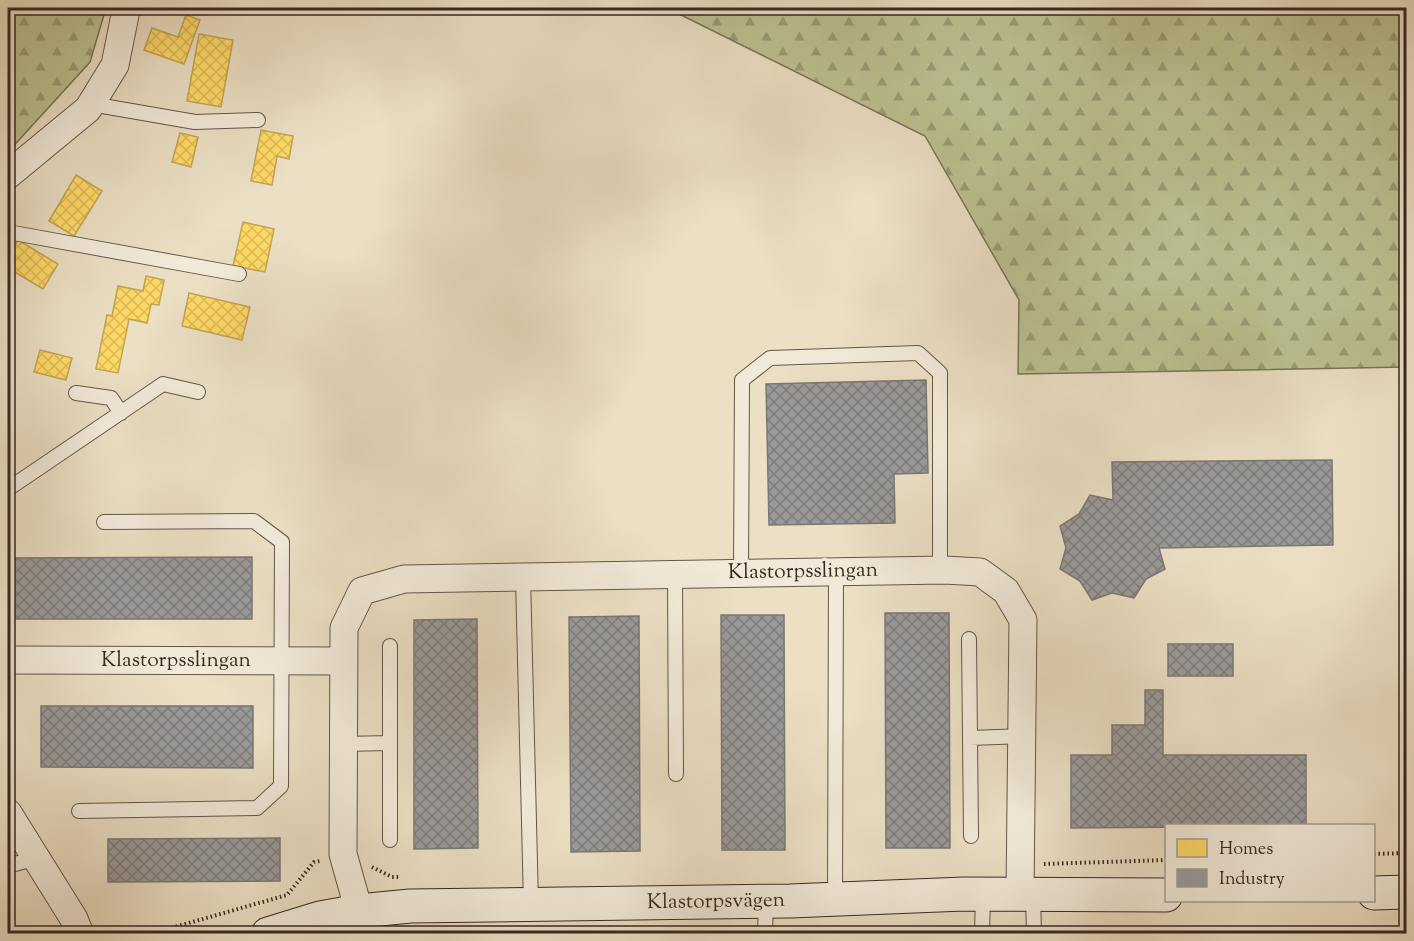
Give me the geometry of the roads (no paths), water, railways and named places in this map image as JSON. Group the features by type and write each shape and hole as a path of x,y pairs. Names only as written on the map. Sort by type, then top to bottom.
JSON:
{"street":[{"path":"8,175 88,109 115,65 125,15 124,8"},
{"name":"Klastorpsslingan","path":"359,911 343,854 344,628 362,591 405,579 940,570 980,572 1006,591 1023,620 1022,736 1027,894"},
{"name":"Klastorpsslingan","path":"8,660 344,661"},
{"path":"8,813 74,919 80,933"},
{"path":"1375,893 1407,892"},
{"name":"Klastorpsvägen","path":"268,933 320,918 410,906 766,901 983,894 1165,894"}],"lane":[{"path":"91,104 195,122 258,120"},
{"path":"8,232 239,274"},
{"path":"741,573 742,380 770,358 918,353 940,373 940,570"},
{"path":"8,489 163,384 198,392"},
{"path":"76,393 111,398 121,412"},
{"path":"79,811 257,807 281,786 282,542 254,521 104,522"},
{"path":"835,899 836,572"},
{"path":"675,574 676,774"},
{"path":"523,577 531,904"},
{"path":"969,639 971,836"},
{"path":"390,646 390,840"},
{"path":"970,738 1022,736"},
{"path":"344,744 390,743"},
{"path":"8,866 36,858"},
{"path":"982,933 983,894"},
{"path":"1027,894 1034,933"},
{"path":"765,933 766,901"}]}
